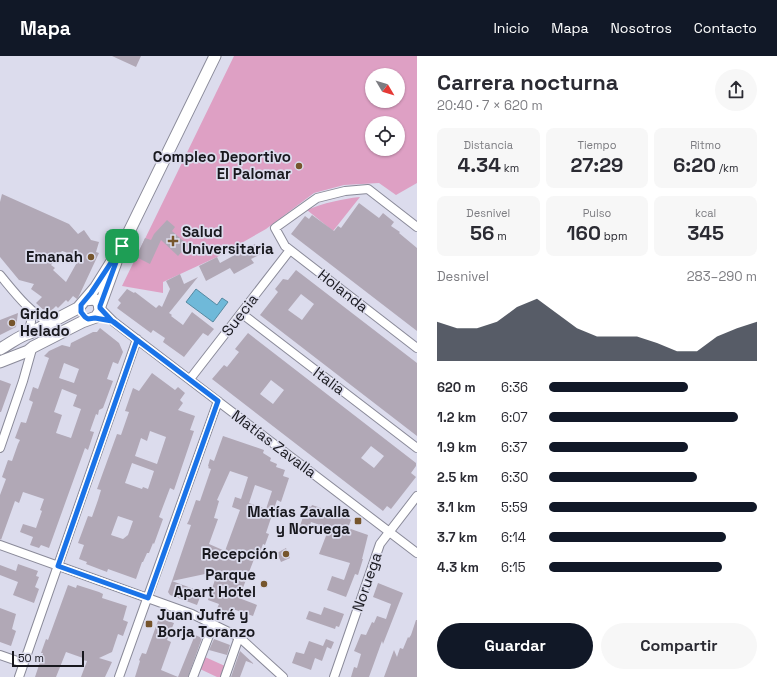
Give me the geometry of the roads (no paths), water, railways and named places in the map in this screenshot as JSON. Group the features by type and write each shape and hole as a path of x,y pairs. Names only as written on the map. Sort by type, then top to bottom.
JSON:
{"street":[{"path":"83,303 81,312 82,315 88,319 97,313 122,246 215,56"},
{"name":"Holanda","path":"417,227 368,189 346,191 317,198 275,228 285,246 417,348"},
{"path":"0,349 18,338 73,311 83,303 96,287 122,246"},
{"name":"Suecia","path":"190,380 290,250"},
{"path":"0,275 30,310 50,323"},
{"path":"83,303 94,299 96,301 97,313"},
{"path":"29,333 31,322 30,310"},
{"path":"0,362 32,348 97,313"},
{"name":"Matías Zavalla","path":"97,313 112,321 417,553"},
{"name":"Italia","path":"241,313 417,448"},
{"path":"0,448 23,381 32,348 34,339 33,335 29,333"},
{"path":"18,677 137,340"},
{"path":"13,342 14,351 19,354 24,369 23,381"},
{"path":"119,677 218,401"},
{"name":"Noruega","path":"334,677 380,544 417,496"},
{"path":"0,545 192,614 239,637 283,677"},
{"path":"193,677 213,625"},
{"path":"225,677 239,637"},
{"path":"0,655 23,663"}],"water":[{"path":"196,289 217,305 222,298 228,302 213,322 186,302"}],"place":[{"name":"Compleo Deportivo El Palomar","path":"299,166"},
{"name":"Salud Universitaria","path":"173,241"},
{"name":"Emanah","path":"91,257"},
{"name":"Grido Helado","path":"12,323"},
{"name":"Matías Zavalla y Noruega","path":"358,521"},
{"name":"Recepción","path":"286,554"},
{"name":"Parque Apart Hotel","path":"264,584"},
{"name":"Juan Jufré y Borja Toranzo","path":"149,624"}]}
